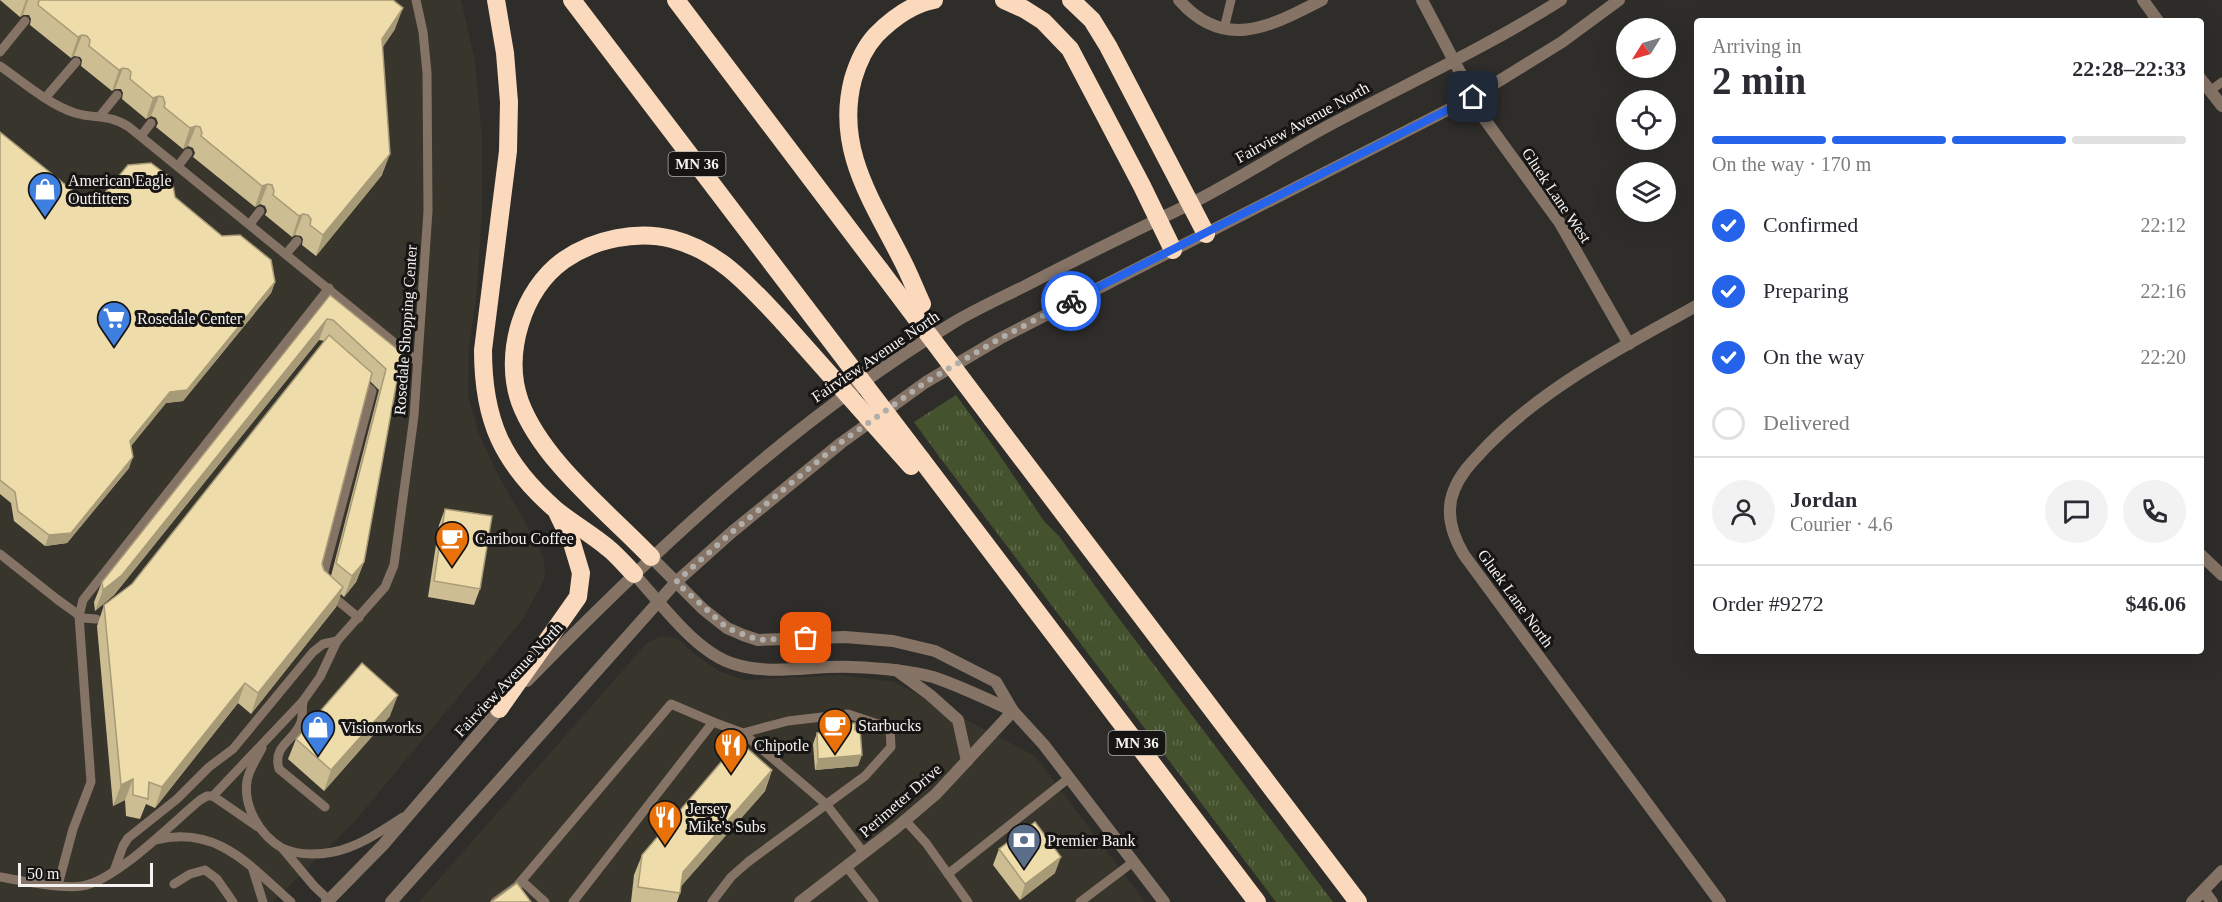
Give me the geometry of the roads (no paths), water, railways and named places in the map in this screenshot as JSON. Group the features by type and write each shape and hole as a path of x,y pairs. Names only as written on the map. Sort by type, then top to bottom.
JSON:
{"highway":[{"path":"496,0 505,53 509,102 508,151 483,350 483,382 487,406 508,457 535,489 556,510 609,549 634,574"},
{"name":"MN 36","path":"572,0 822,329 916,463 1017,585 1257,902"},
{"path":"676,0 1358,902"},
{"path":"931,338 922,304 854,160 849,139 848,113 850,91 856,69 867,45 905,10 934,0"},
{"path":"1004,0 1043,21 1070,49 1173,250"},
{"path":"1071,0 1092,20 1108,46 1206,234"},
{"path":"651,557 568,474 542,444 528,422 519,400 515,376 514,353 518,328 527,304 541,283 563,261 584,249 609,240 649,235 674,239 726,264 751,287 916,463"},
{"path":"499,709 578,597 581,573 572,543 556,510"}],"street":[{"path":"1179,0 1205,22 1224,29 1243,30 1262,28 1281,21 1322,0"},
{"name":"Gluek Lane West","path":"1422,0 1483,117 1560,223 1629,344"},
{"name":"Fairview Avenue North","path":"329,901 410,813 499,709 651,557 804,426 956,321 1189,204 1311,135 1522,25 1561,0"},
{"path":"391,902 676,582 732,532 840,443 926,382 1039,317 1473,97 1562,42 1619,0"},
{"path":"2143,0 2156,18"},
{"path":"2204,83 2222,106"},
{"name":"Gluek Lane North","path":"1694,307 1574,376 1535,403 1492,441 1460,476 1453,492 1450,524 1455,540 1464,555 1720,902"},
{"path":"651,557 727,628 758,640 845,636 893,640 935,651 996,682 1013,711 1044,745 1164,902"},
{"path":"2204,558 2222,575"},
{"path":"634,574 680,626 705,649 733,664 764,669 851,666 896,670 932,677 1013,711"},
{"path":"896,670 930,695 958,720 967,761"},
{"name":"Perimeter Drive","path":"800,902 936,794 1013,711"},
{"path":"2192,902 2222,871"},
{"path":"2204,891 2212,902"}],"lane":[{"name":"Rosedale Shopping Center","path":"0,877 58,885 88,885 114,871 155,840 200,800 213,796 243,762 266,741 303,701 320,677 338,641 385,587 394,565 408,473 428,211 429,154 425,49 416,0"},
{"path":"1224,29 1231,0"},
{"path":"0,52 25,21"},
{"path":"46,97 76,62"},
{"path":"0,66 46,97 76,113 117,120 141,136 418,362"},
{"path":"2210,91 2222,82"},
{"path":"100,116 117,95"},
{"path":"141,136 151,123"},
{"path":"178,166 188,153"},
{"path":"250,224 260,211"},
{"path":"286,254 297,241"},
{"path":"58,885 75,823 91,782 79,616 83,600 329,288"},
{"path":"355,376 372,391 321,586 359,618"},
{"path":"0,555 83,618 100,616"},
{"name":"Rosedale Shopping Center","path":"114,871 128,838 177,799 209,767 233,749 313,651 323,644 338,641"},
{"path":"303,701 301,722 279,750 276,761 279,769 325,807"},
{"path":"495,902 522,880 671,704 743,733 826,804 864,853"},
{"path":"712,902 731,877 748,861 865,776 891,747 890,728 848,714 788,721 743,733"},
{"path":"573,902 713,722"},
{"path":"260,828 248,800 247,781 254,762 266,741"},
{"path":"948,874 1069,778"},
{"path":"213,796 260,828 281,847 329,901"},
{"path":"281,847 307,854 339,851 362,843 410,813"},
{"path":"905,820 926,843 968,902"},
{"path":"155,840 179,837 207,840 231,850 291,902"},
{"path":"1080,902 1133,862"},
{"path":"846,866 874,902"},
{"path":"252,867 263,902"},
{"path":"174,884 200,870 208,871 233,902"},
{"path":"522,880 545,902"}],"place":[{"name":"American Eagle Outfitters","path":"45,218"},
{"name":"Rosedale Center","path":"114,347"},
{"name":"Caribou Coffee","path":"452,567"},
{"name":"Starbucks","path":"835,754"},
{"name":"Visionworks","path":"318,756"},
{"name":"Chipotle","path":"731,774"},
{"name":"Jersey Mike's Subs","path":"665,846"},
{"name":"Premier Bank","path":"1024,869"}]}
